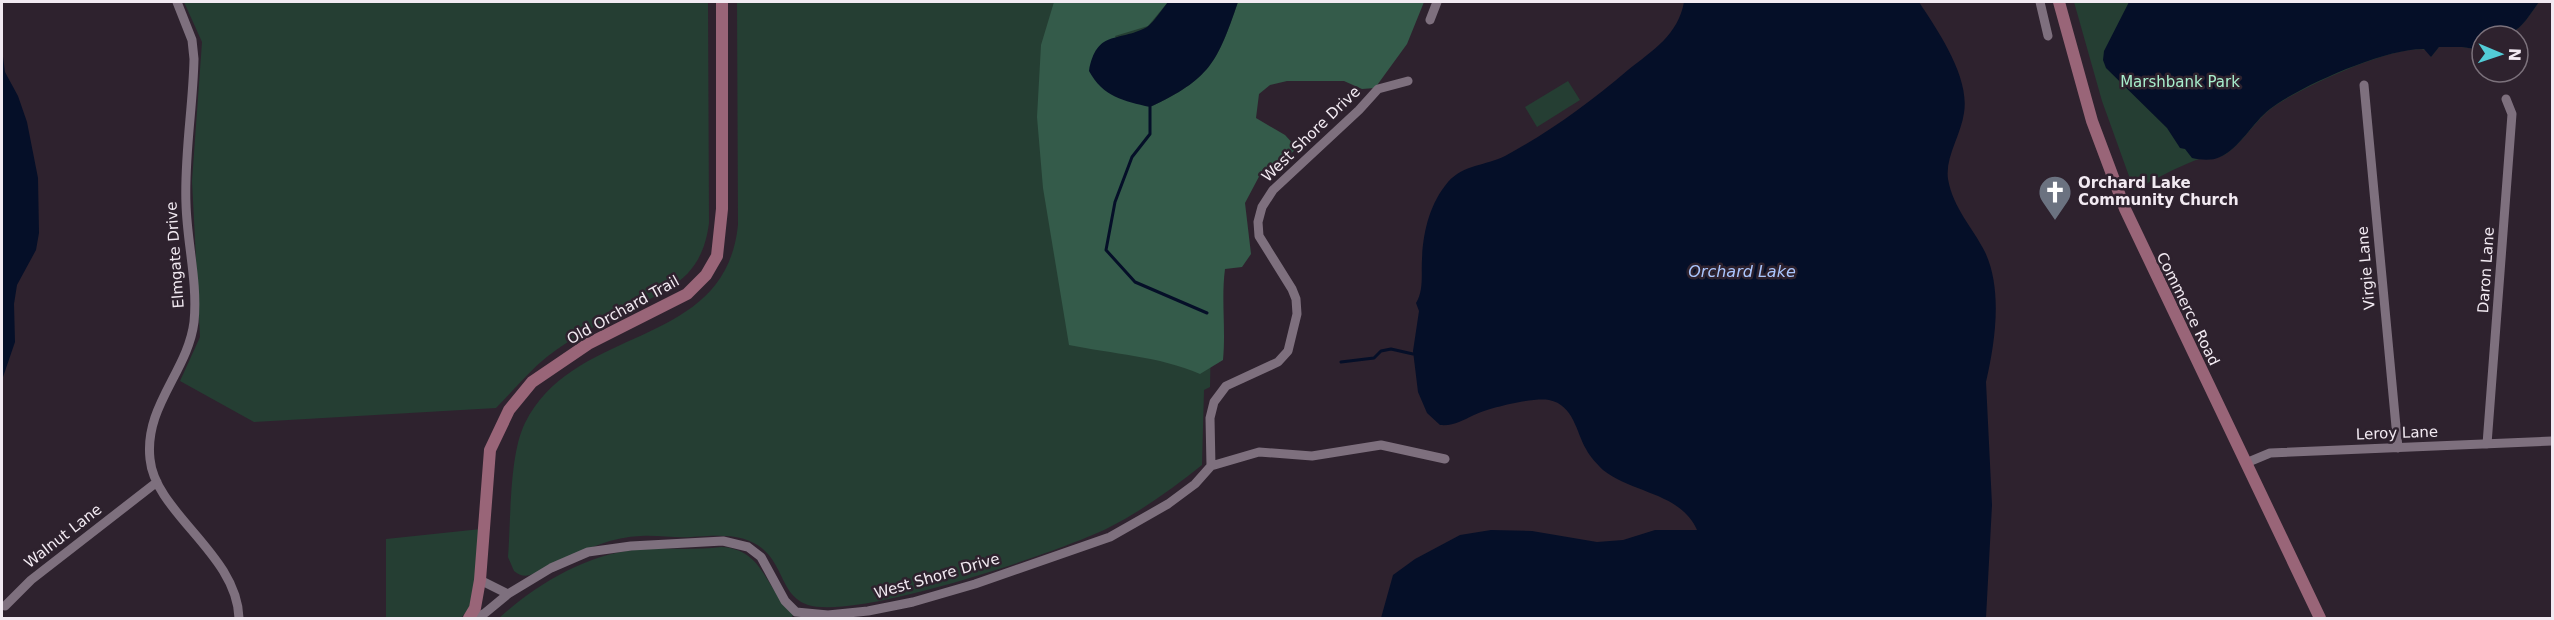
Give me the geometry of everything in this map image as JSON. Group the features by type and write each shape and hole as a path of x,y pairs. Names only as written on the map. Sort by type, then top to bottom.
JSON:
{"street":[{"name":"Elmgate Drive","path":"177,2 192,39 194,59 186,188 194,308 192,334 152,424 150,457 157,482 217,560 234,592 239,618"},
{"name":"Old Orchard Trail","path":"471,616 480,580 488,463 494,437 509,410 532,382 588,344 687,294 706,275 717,256 723,190 722,2"},
{"path":"1430,20 1437,2"},
{"path":"2040,2 2048,36"},
{"name":"Commerce Road","path":"2059,2 2092,121 2118,194 2320,618"},
{"name":"West Shore Drive","path":"1212,466 1210,418 1214,402 1226,386 1278,362 1288,351 1297,314 1296,299 1292,289 1259,236 1258,222 1262,207 1273,190 1359,110 1378,89 1408,81"},
{"name":"Virgie Lane","path":"2364,85 2398,448"},
{"name":"Daron Lane","path":"2487,444 2512,114 2506,99"},
{"name":"Leroy Lane","path":"2246,463 2270,453 2553,441"},
{"name":"West Shore Drive","path":"471,616 485,613 508,594 551,568 588,552 646,545 723,541 748,547 761,557 785,601 796,612 828,615 868,611 913,602 975,584 1110,537 1168,504 1195,484 1212,466 1259,452 1312,456 1382,445 1446,459"},
{"name":"Walnut Lane","path":"5,606 31,580 157,482"},
{"path":"480,580 508,594"}],"green space":[{"path":"184,2 708,2 709,223 699,257 691,270 669,289 595,326 557,349 534,368 496,408 254,422 180,381 200,337 192,181 202,42"},
{"path":"737,2 1300,2 1216,76 1210,387 1204,390 1202,465 1133,514 1083,539 958,582 869,603 833,607 808,605 801,602 791,593 767,553 749,540 727,536 621,538 591,547 528,576 514,571 508,557 513,470 525,423 548,391 578,367 678,316 706,295 727,266 738,225"},
{"path":"1054,2 1168,2 1148,26 1115,36 1150,107 1186,87 1209,67 1224,40 1238,2 1424,2 1407,44 1375,88 1362,89 1344,81 1287,81 1270,85 1259,94 1256,118 1285,135 1297,148 1284,160 1263,169 1245,203 1251,254 1242,267 1225,269 1223,360 1200,374 1152,359 1069,345 1043,188 1037,117 1041,45"},
{"name":"Marshbank Park","path":"2074,2 2539,2 2523,24 2470,24 2470,48 2439,47 2431,57 2427,50 2393,53 2321,81 2280,102 2268,111 2226,154 2196,160 2134,190 2102,101"},
{"path":"1568,81 1580,100 1537,127 1525,107"},
{"path":"481,529 475,601 461,618 386,618 386,539"},
{"path":"721,547 736,550 748,556 757,564 778,596 798,615 792,618 499,618 529,594 561,574 578,565 614,553 633,550"}],"water":[{"path":"1168,2 1238,2 1224,40 1209,67 1186,87 1150,107 1123,100 1101,87 1089,71 1097,49 1110,39 1147,27"},
{"name":"Orchard Lake","path":"1684,2 1919,2 1951,55 1965,99 1962,121 1949,162 1948,179 1954,199 1985,252 1991,267 1996,300 1992,351 1986,382 1992,505 1986,618 1381,618 1393,575 1415,559 1460,535 1491,530 1532,531 1597,542 1623,540 1655,530 1697,530 1689,517 1679,508 1603,470 1588,452 1569,413 1557,403 1542,399 1511,404 1489,409 1454,424 1440,425 1427,413 1418,392 1413,351 1419,311 1416,303 1421,287 1426,228 1436,199 1448,182 1461,172 1505,156 1522,147 1584,106 1663,41 1676,24"},
{"name":"Marshbank Park","path":"2129,2 2539,2 2523,24 2470,24 2470,48 2439,47 2431,57 2424,49 2408,50 2366,61 2322,80 2270,109 2227,153 2206,160 2192,158 2185,149 2180,148 2167,128 2106,68 2103,60 2104,51"},
{"path":"2,49 5,72 18,96 27,122 38,178 39,233 36,250 17,285 14,304 15,342 2,380"}],"waterway":[{"path":"1150,107 1150,134 1132,157 1115,202 1106,250 1135,282 1207,313"},
{"path":"1341,362 1374,358 1381,351 1391,349 1413,354"}],"place":[{"name":"Orchard Lake Community Church","path":"2055,221"}]}
